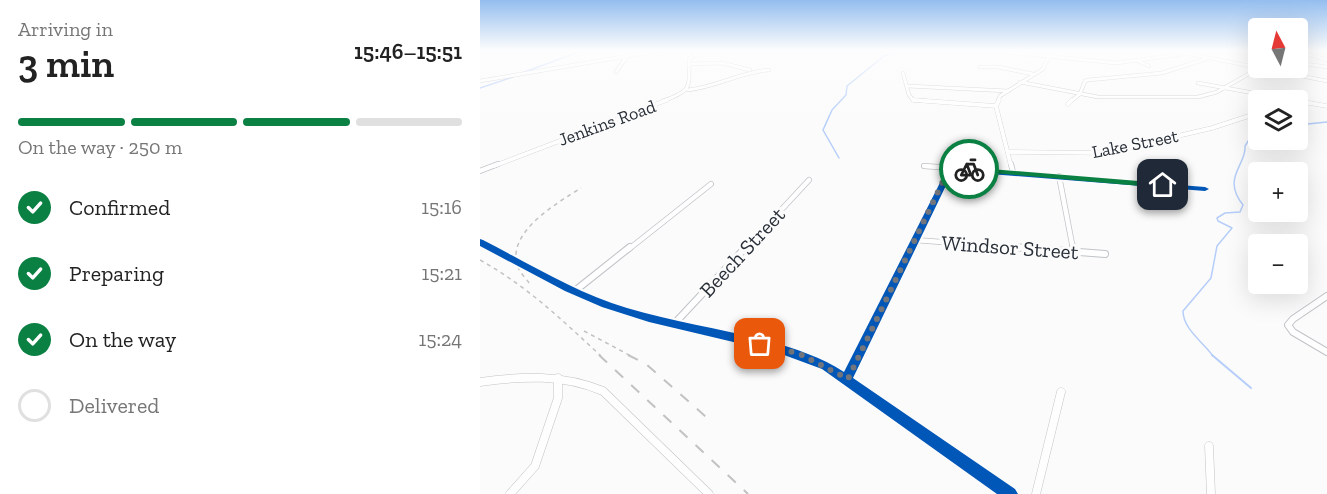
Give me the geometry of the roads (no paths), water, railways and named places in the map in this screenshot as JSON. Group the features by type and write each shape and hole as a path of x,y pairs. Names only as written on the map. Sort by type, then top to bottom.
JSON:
{"street":[{"path":"480,81 527,73"},
{"path":"688,90 691,84 690,73"},
{"name":"Jenkins Road","path":"480,171 672,99 688,90 702,89 742,73"},
{"path":"1028,73 1033,74"},
{"path":"1068,104 1080,94 1085,81 1088,80 1161,73"},
{"path":"903,74 909,95 913,100 996,106"},
{"path":"1013,172 996,106 998,99 1033,74"},
{"path":"1020,82 1108,98 1183,97 1209,95 1248,74"},
{"path":"1308,77 1327,81"},
{"path":"1198,82 1248,92"},
{"path":"908,86 1008,91"},
{"path":"1308,103 1327,106"},
{"name":"Lake Street","path":"1009,152 1106,153 1212,128 1248,116"},
{"path":"924,166 1205,189"},
{"path":"848,379 948,171 953,168"},
{"path":"1059,176 1074,252"},
{"name":"Beech Street","path":"674,324 809,180"},
{"path":"576,290 711,184"},
{"name":"Windsor Street","path":"915,240 1105,254"},
{"path":"480,242 602,304 800,354 848,379 1010,494"},
{"path":"1327,296 1293,319 1288,325 1293,332 1327,352"},
{"path":"480,382 535,376 588,384 603,391 709,494"},
{"path":"510,494 535,466 558,398 558,378"},
{"path":"1036,494 1061,392"},
{"path":"1209,446 1210,494"}],"waterway":[{"path":"839,158 823,130 832,110 846,95 847,86 863,73"},
{"path":"480,88 513,77"},
{"path":"1308,124 1327,122"},
{"path":"1213,355 1186,324 1183,311 1211,278 1217,246 1232,228 1218,221 1217,218 1225,213 1240,212 1243,205 1234,187 1234,179 1248,141"},
{"path":"1213,355 1251,388"}],"railway":[{"path":"529,283 518,267 516,254 519,242 536,220 581,188"},
{"path":"480,260 529,292 601,356"},
{"path":"584,331 631,356"},
{"path":"599,355 748,494"},
{"path":"628,355 646,364 713,423"}]}
